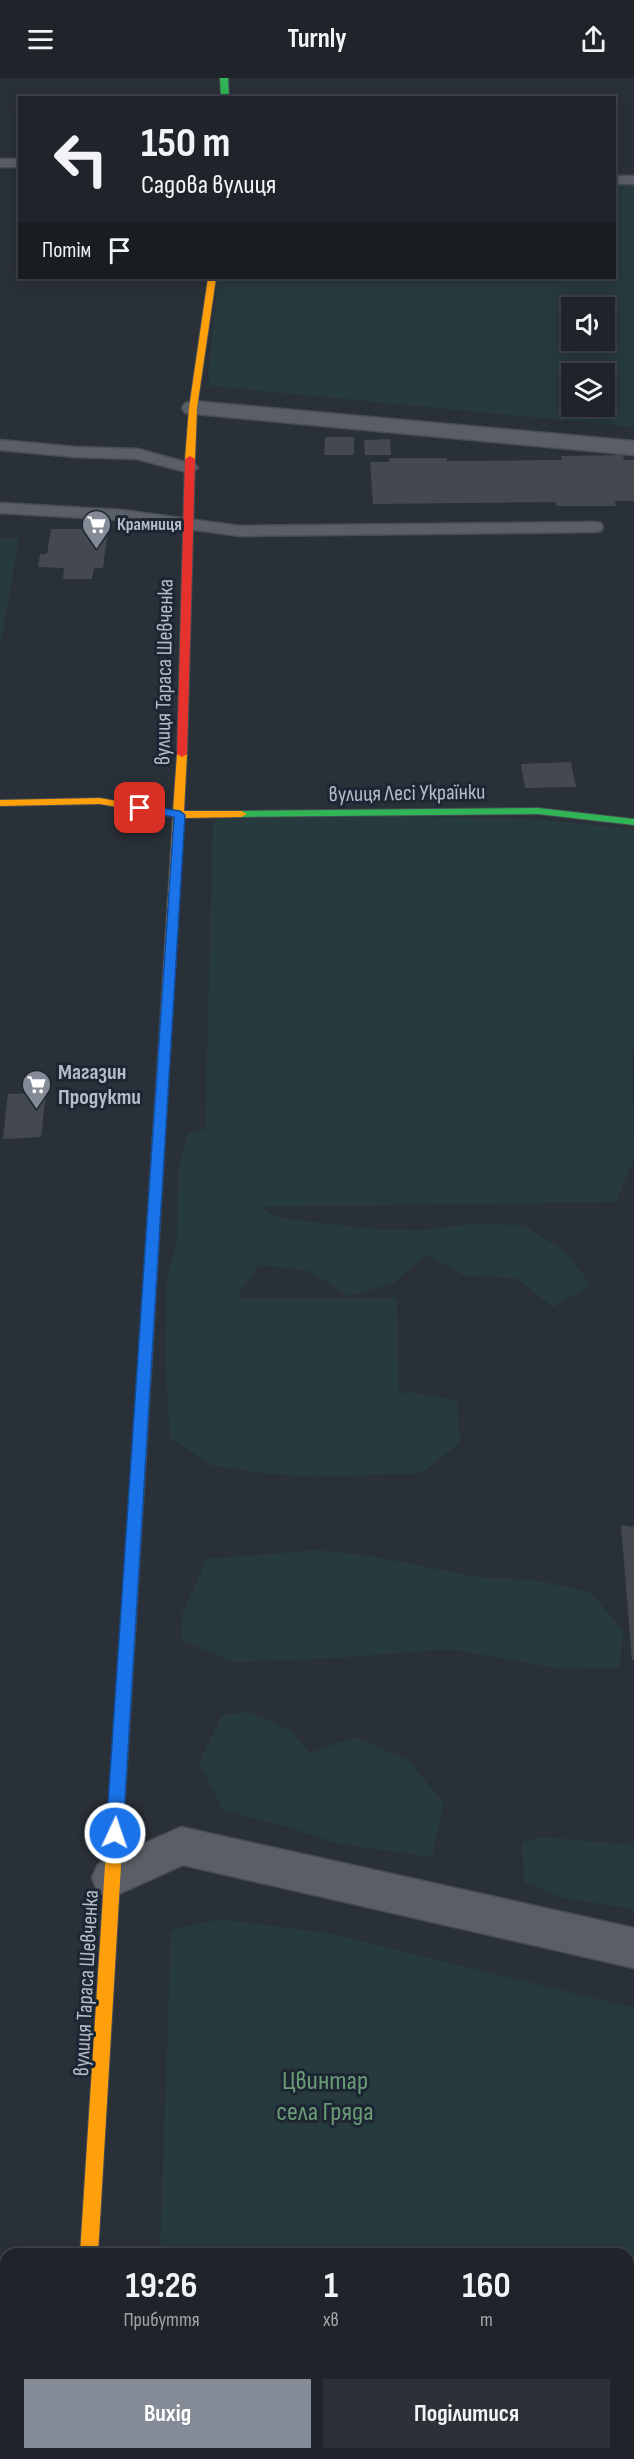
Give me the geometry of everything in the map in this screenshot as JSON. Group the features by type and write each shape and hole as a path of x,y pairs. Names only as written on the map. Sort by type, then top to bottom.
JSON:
{"street":[{"path":"224,78 225,96"},
{"name":"вулиця Тараса Шевченка","path":"89,2248 180,815 185,702 187,526 193,408 212,279"},
{"path":"193,408 634,448"},
{"name":"вулиця Лесі Українки","path":"0,803 100,801 180,815 538,812 634,822"},
{"path":"112,1878 181,1846 634,1948"}],"lane":[{"path":"1,163 18,163"},
{"path":"616,180 634,180"},
{"path":"0,445 75,452 138,454 190,468"},
{"path":"0,508 122,515 187,526 240,531 595,527"}],"green space":[{"path":"616,182 634,183 634,427 211,386 208,377 218,279 616,279"},
{"path":"0,538 19,538 0,648"},
{"path":"228,812 531,819 634,829 634,1049 632,1049 634,1158 616,1202 258,1207 280,1218 376,1229 424,1230 471,1224 523,1225 565,1251 591,1285 553,1307 516,1278 466,1276 425,1255 394,1283 348,1296 309,1271 259,1265 236,1298 397,1298 399,1394 408,1392 457,1400 460,1442 422,1473 315,1477 263,1473 210,1465 170,1438 165,1356 167,1277 177,1241 178,1169 188,1133 205,1129 213,823"},
{"path":"317,1550 371,1556 478,1577 534,1580 590,1592 624,1631 619,1668 562,1669 450,1649 338,1658 234,1662 181,1640 182,1614 207,1559"},
{"path":"249,1712 291,1731 310,1753 354,1737 407,1759 444,1803 432,1857 339,1844 282,1825 223,1810 199,1763 222,1715"},
{"path":"542,1837 634,1845 634,1909 563,1898 524,1882 522,1842"},
{"name":"Цвинтар села Гряда","path":"220,1919 334,1934 634,2008 634,2248 160,2248 171,1930"}],"building":[{"path":"325,437 354,437 354,455 324,455"},
{"path":"390,439 391,455 365,455 364,440"},
{"path":"623,455 624,460 634,460 634,501 615,501 616,506 556,506 556,502 373,504 370,462 389,462 389,458 447,458 447,461 562,460 561,456"},
{"path":"51,529 108,529 103,568 94,568 92,579 63,579 64,568 38,567 40,554 47,554"},
{"path":"571,762 576,787 525,788 521,764"},
{"path":"46,1093 41,1137 3,1139 8,1094"},
{"path":"621,1525 634,1527 634,1660 632,1660"}],"traffic: fast":[{"path":"224,78 225,96"},
{"path":"241,814 538,811 634,822"},
{"path":"113,1865 141,1427"}],"traffic: slow":[{"path":"190,459 193,408 212,279"},
{"path":"166,1022 182,754"},
{"path":"0,803 100,801 179,815 241,814"},
{"path":"89,2248 113,1865"}],"traffic: jam":[{"path":"182,754 190,459"},
{"path":"141,1427 166,1022"}],"place":[{"name":"Крамниця","path":"96,550"},
{"name":"Магазин Продукти","path":"37,1110"}],"route":[{"path":"115,1833 180,815 140,808"}]}
